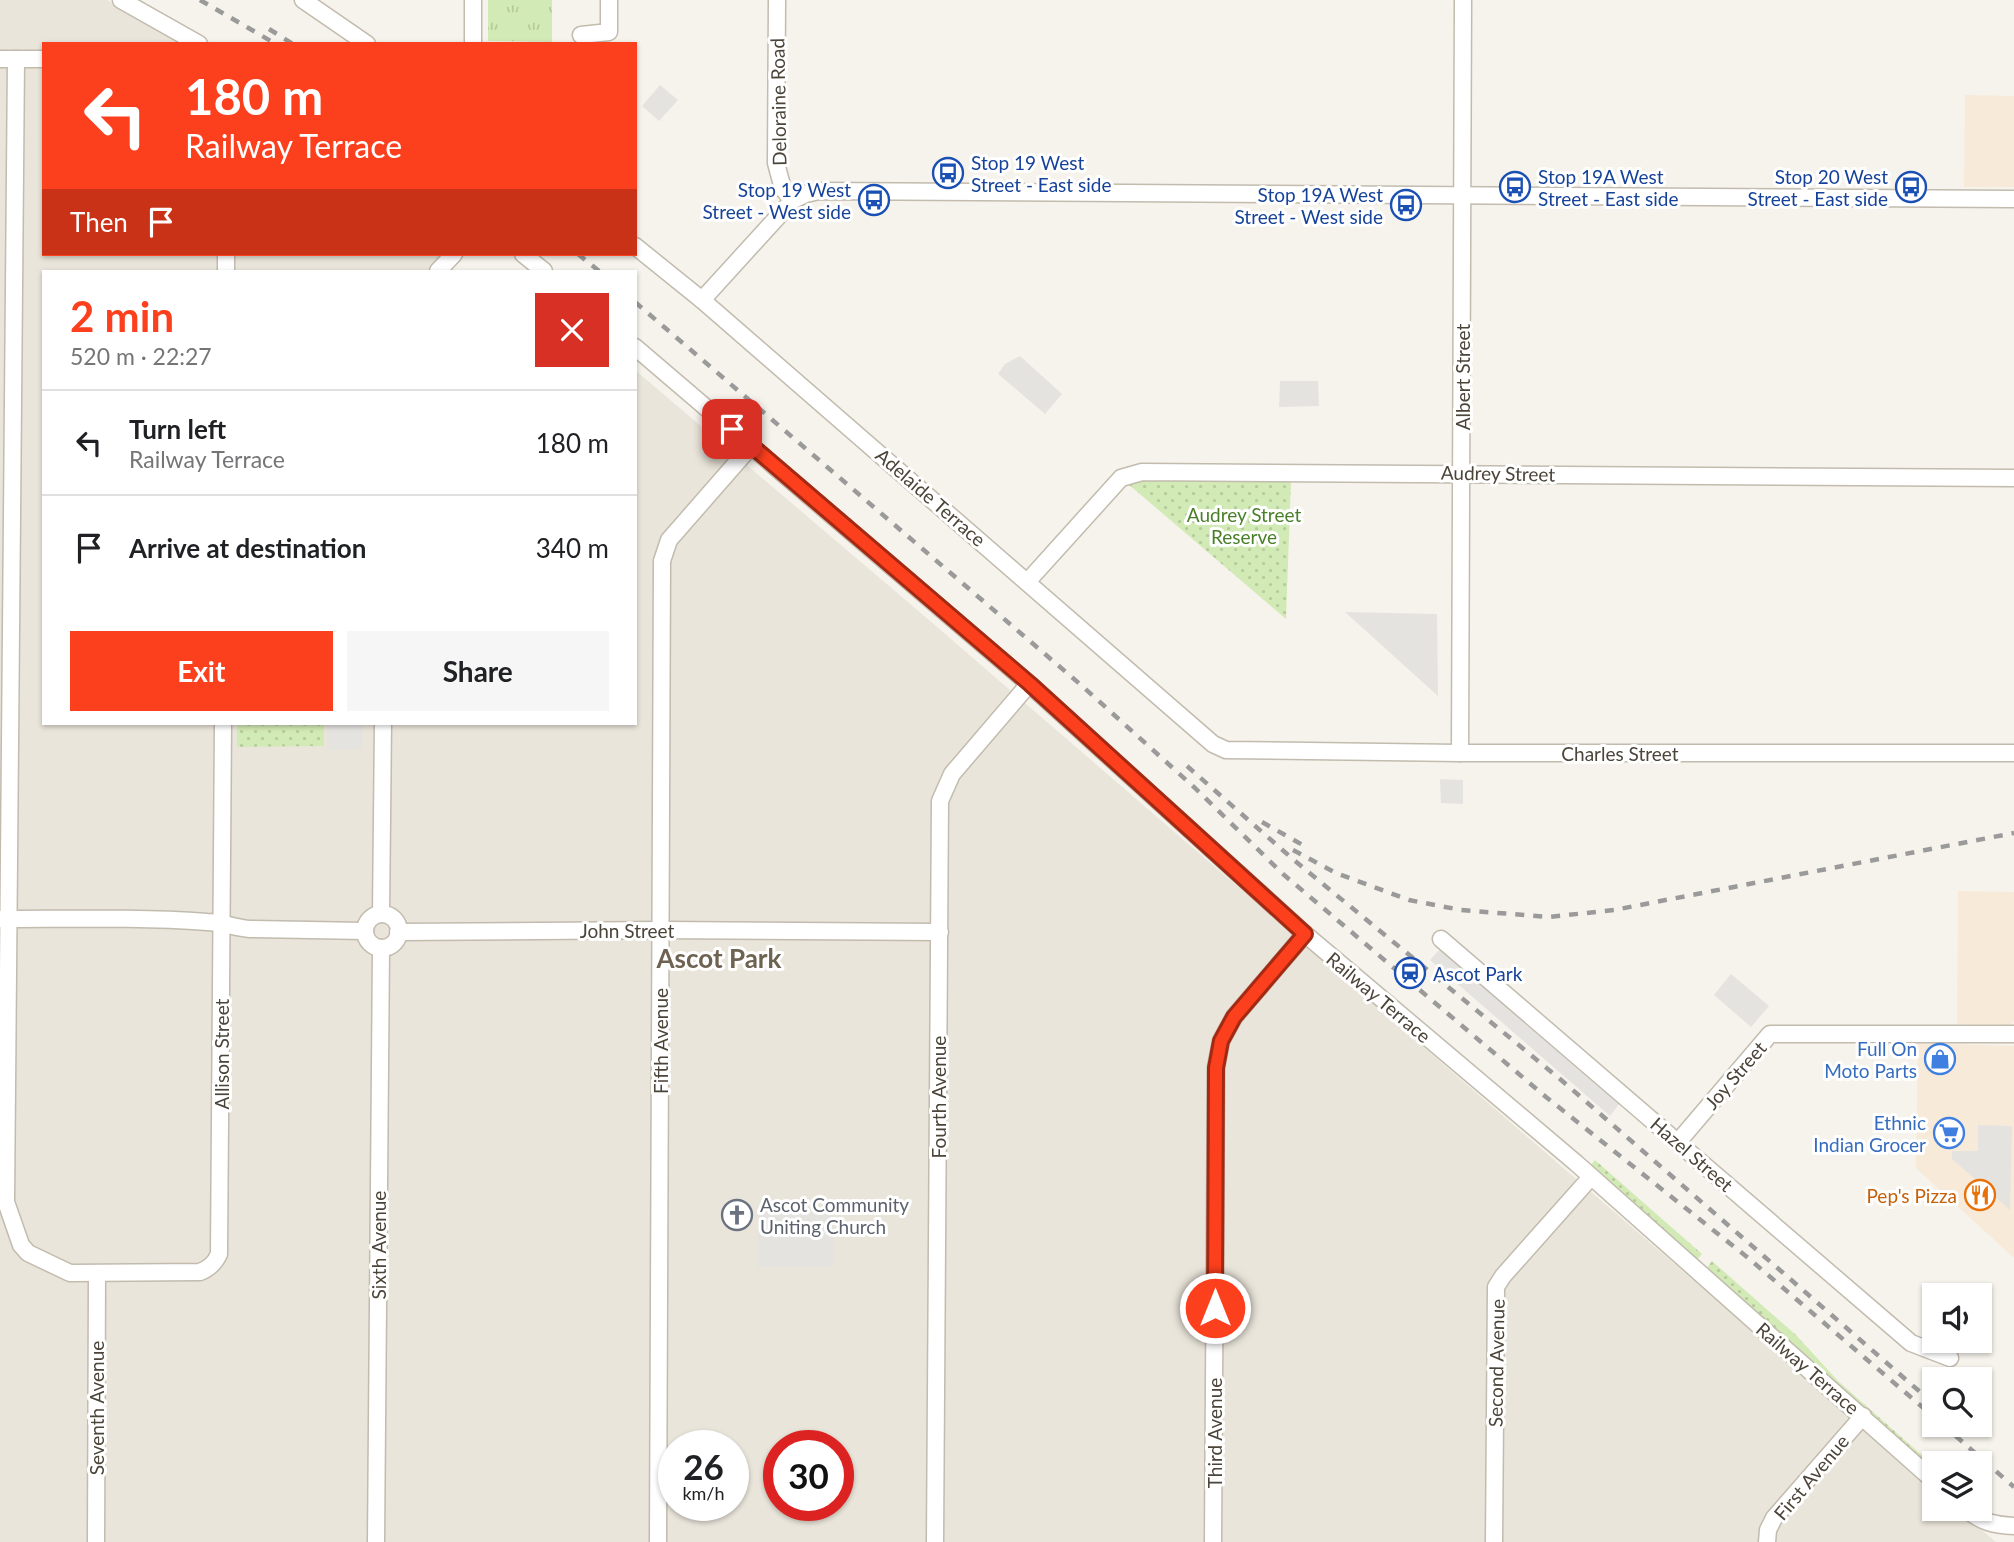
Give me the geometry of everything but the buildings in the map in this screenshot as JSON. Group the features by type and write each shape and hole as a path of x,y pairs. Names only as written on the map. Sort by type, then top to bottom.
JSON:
{"street":[{"path":"121,0 194,42"},
{"path":"303,0 364,42"},
{"path":"473,42 474,0"},
{"path":"581,35 609,32 609,0"},
{"name":"Deloraine Road","path":"777,0 776,163 783,189 793,200"},
{"name":"Albert Street","path":"1461,753 1463,0"},
{"path":"8,59 42,59"},
{"name":"Allison Street","path":"8,59 6,1186 9,1213 21,1245 28,1253 70,1273 97,1275 200,1272 215,1262 219,1254 223,725"},
{"path":"702,300 793,200 806,194 838,191 2014,199"},
{"name":"Adelaide Terrace","path":"637,248 702,300 1213,744 1226,750"},
{"path":"439,270 452,256"},
{"path":"525,256 543,270"},
{"name":"Railway Terrace","path":"637,349 1030,684 1305,934 1591,1177 1922,1469"},
{"name":"Fifth Avenue","path":"658,1542 662,561 669,540 751,445"},
{"name":"Audrey Street","path":"1028,581 1121,478 1142,472 1462,472 2014,478"},
{"name":"Fourth Avenue","path":"935,1542 940,801 952,774 1030,684"},
{"path":"382,914 383,725"},
{"name":"Charles Street","path":"1226,750 1461,753 2014,753"},
{"path":"382,914 394,919 398,932 393,943 381,948 371,944 365,931 370,919 382,914"},
{"path":"5,919 172,920 212,922 250,929 365,931"},
{"name":"John Street","path":"398,932 940,932"},
{"name":"Third Avenue","path":"1213,1542 1216,1068 1221,1041 1234,1017 1305,934"},
{"name":"Hazel Street","path":"1441,939 1911,1343 1950,1358"},
{"name":"Sixth Avenue","path":"376,1542 381,948"},
{"name":"Joy Street","path":"1678,1142 1770,1034 2014,1034"},
{"name":"Second Avenue","path":"1494,1542 1496,1287 1591,1177"},
{"name":"Seventh Avenue","path":"96,1542 97,1275"},
{"name":"First Avenue","path":"1767,1542 1768,1530 1774,1518 1863,1416"},
{"path":"1983,1521 2014,1526"}],"shaded area":[{"path":"0,0 107,0 182,42 42,42 42,256 464,256 451,270 42,270 42,725 637,725 637,372 922,614 1922,1478 1922,1521 1971,1521 1996,1542 0,1542"},
{"path":"660,85 678,100 659,121 642,106"},
{"path":"1965,95 2014,96 2014,187 1964,187"},
{"path":"1020,356 1062,394 1045,414 998,374 1005,364"},
{"path":"1280,381 1318,381 1319,406 1279,407"},
{"path":"1345,612 1437,614 1438,696"},
{"path":"327,725 363,725 362,750 327,749"},
{"path":"1440,779 1463,780 1463,804 1441,803"},
{"path":"1958,891 2014,892 2014,1021 2011,1025 1957,1024"},
{"path":"1441,948 1620,1103 1610,1116 1430,960"},
{"path":"1731,974 1769,1006 1751,1027 1714,995"},
{"path":"1918,1043 2014,1046 2014,1258 1916,1168"},
{"path":"1978,1125 2012,1126 2010,1210 1952,1159 1952,1151 1978,1151"},
{"path":"758,1211 833,1211 833,1267 758,1267"}],"green space":[{"path":"488,0 552,0 552,42 488,41"},
{"name":"Audrey Street Reserve","path":"1140,478 1291,481 1286,619 1127,483"},
{"path":"237,725 324,725 324,746 237,747"},
{"path":"1595,1160 1702,1254 1697,1260 1589,1167"},
{"path":"1712,1261 1796,1335 1838,1381 1922,1455 1922,1460 1706,1269"}],"railway":[{"path":"200,0 273,42"},
{"path":"269,29 290,42"},
{"path":"580,256 598,270"},
{"path":"637,304 1081,685 1195,788 1283,874 1546,1097 1747,1257 1922,1407"},
{"path":"1187,766 1295,861 1560,1079 1922,1394"},
{"path":"1262,822 1308,848"},
{"path":"1293,850 1336,873 1409,900 1461,910 1549,917 1614,910 2014,833"},
{"path":"1957,1437 2014,1487"}],"place":[{"name":"Stop 19 West Street - East side","path":"948,173"},
{"name":"Stop 19A West Street - East side","path":"1515,187"},
{"name":"Stop 20 West Street - East side","path":"1911,187"},
{"name":"Stop 19 West Street - West side","path":"874,200"},
{"name":"Stop 19A West Street - West side","path":"1406,205"},
{"name":"Ascot Park","path":"1410,973"},
{"name":"Full On Moto Parts","path":"1940,1059"},
{"name":"Ethnic Indian Grocer","path":"1949,1133"},
{"name":"Pep's Pizza","path":"1980,1195"},
{"name":"Ascot Community Uniting Church","path":"737,1215"}],"district":[{"name":"Ascot Park","path":"719,958"}],"route":[{"path":"732,429 1030,684 1305,934 1234,1017 1221,1041 1216,1068 1215,1308"}]}
